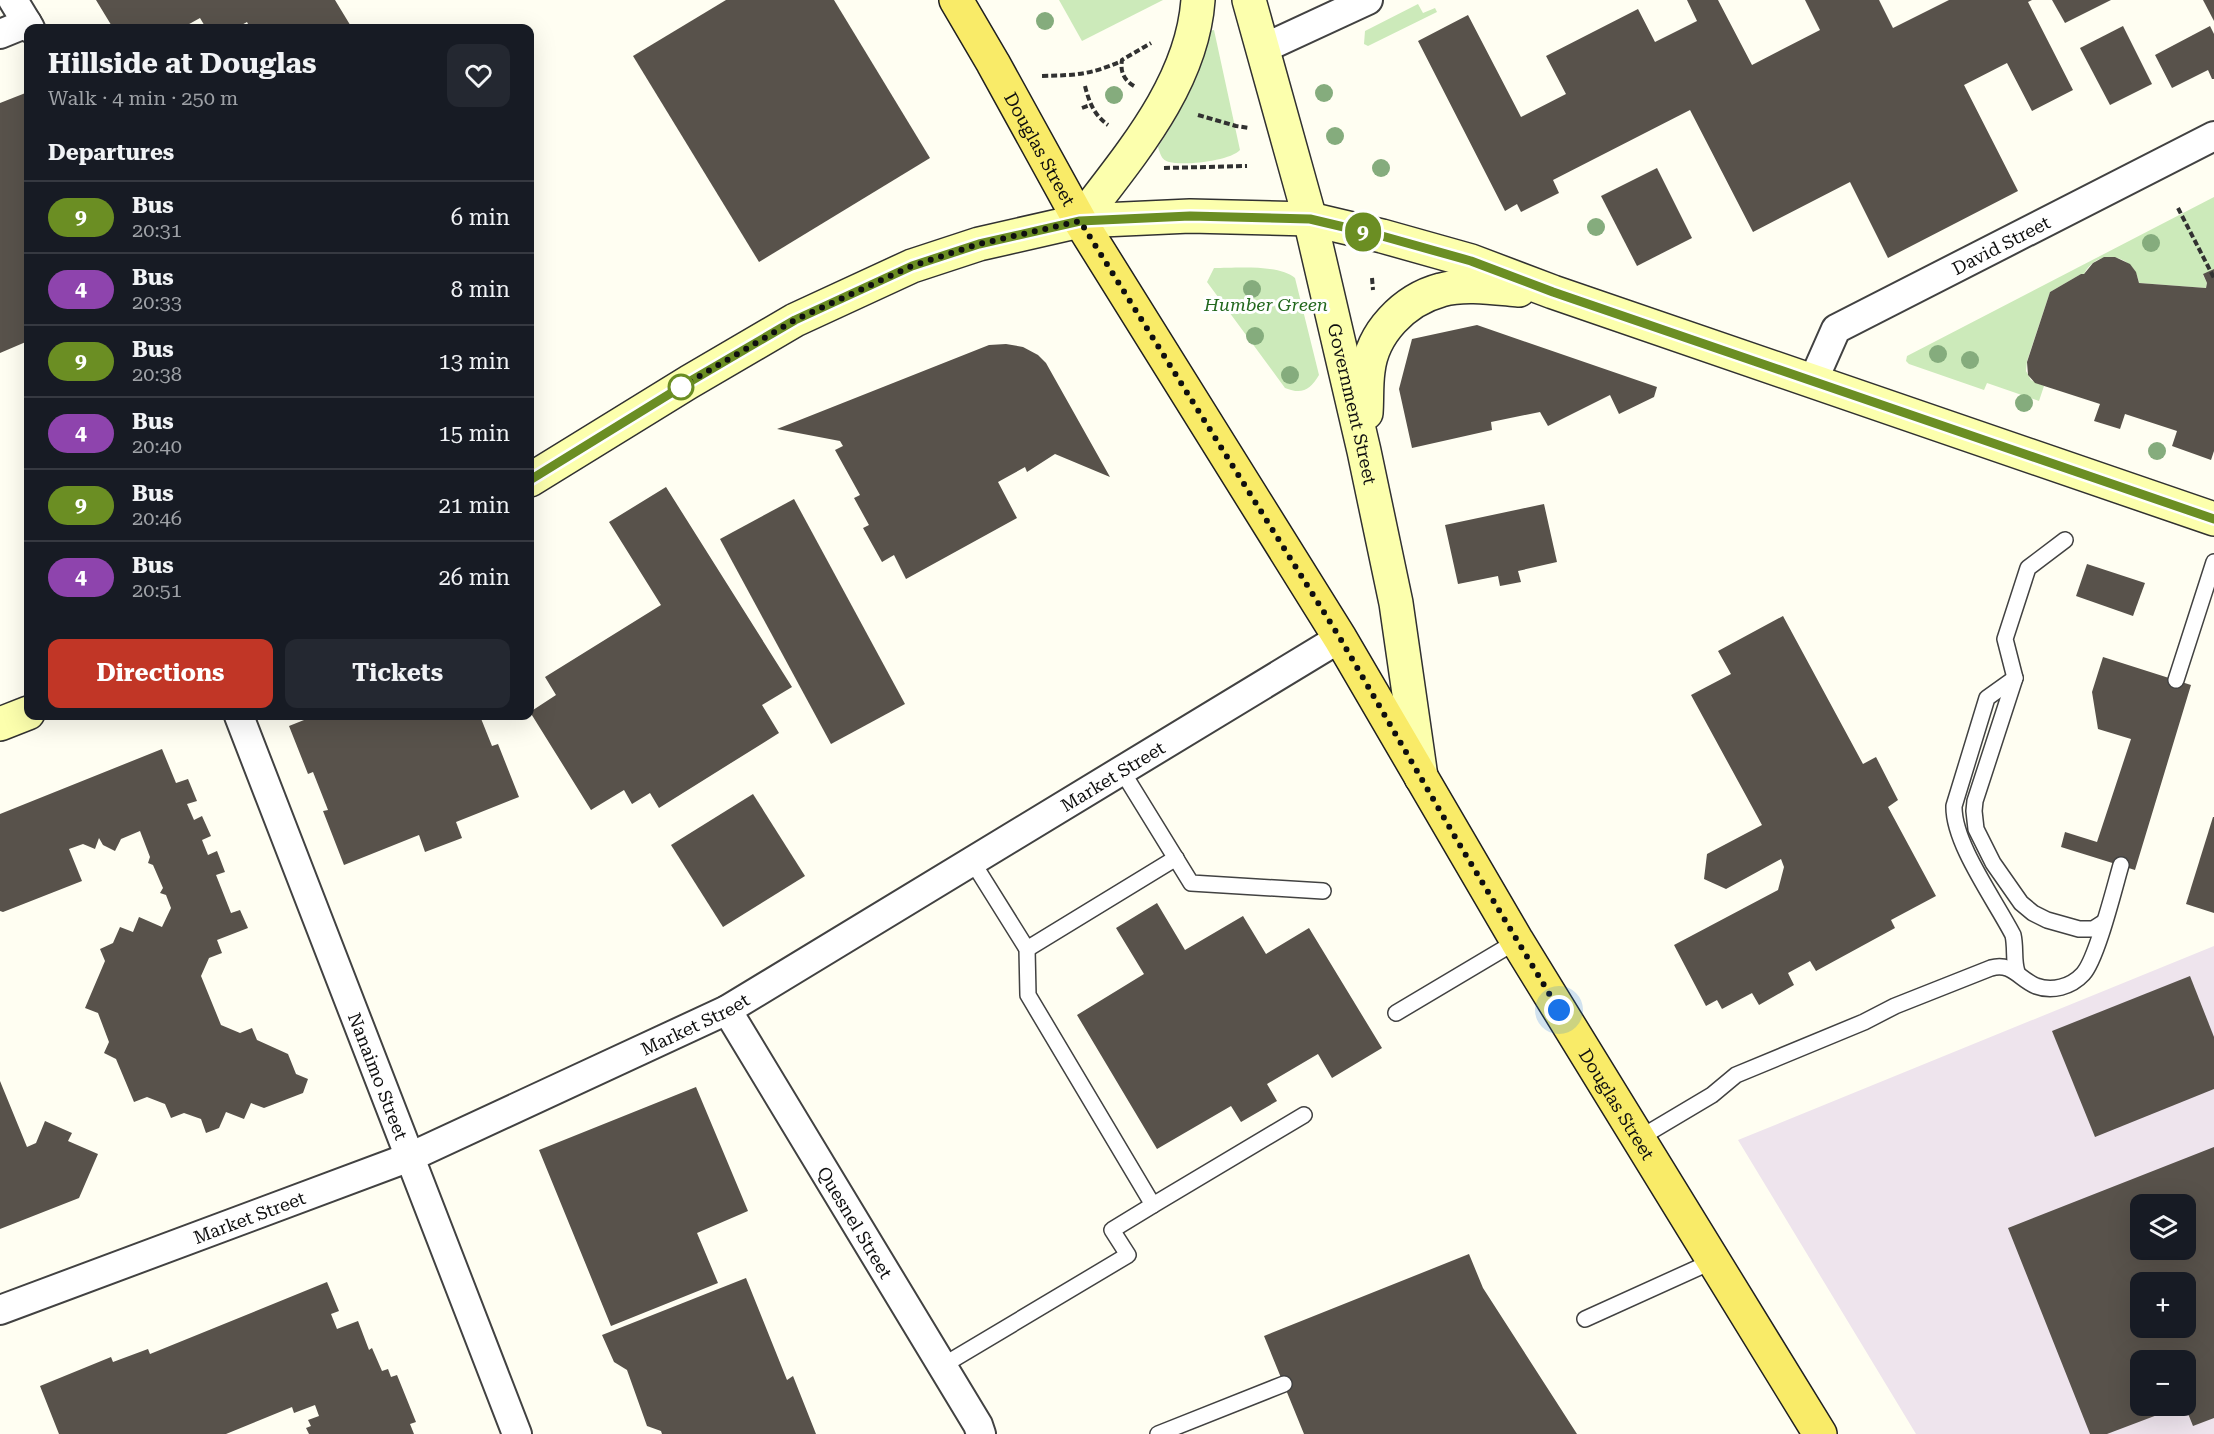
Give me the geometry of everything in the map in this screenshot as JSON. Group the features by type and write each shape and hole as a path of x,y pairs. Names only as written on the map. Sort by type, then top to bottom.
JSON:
{"main road":[{"name":"Douglas Street","path":"956,0 1001,76 1080,221 1340,638 1517,941 1820,1434"},
{"path":"1080,221 1136,147 1164,101 1187,55 1198,0"},
{"name":"Government Street","path":"1249,0 1310,219 1364,451 1396,603 1421,779"},
{"path":"534,478 795,320 912,266 979,244 1080,221 1190,216 1310,219 1471,261 1553,292 2214,519"},
{"path":"1364,451 1368,369 1383,329 1409,305 1441,290 1478,287 1553,292"},
{"path":"0,724 24,715"}],"street":[{"path":"1262,49 1368,0"},
{"path":"0,34 23,17"},
{"name":"David Street","path":"1813,381 1836,330 2214,136"},
{"name":"Market Street","path":"0,1310 410,1157 727,1010 1340,638"},
{"name":"Nanaimo Street","path":"241,720 517,1434"},
{"name":"Quesnel Street","path":"727,1010 981,1434"}],"lane":[{"path":"2065,540 2028,568 2005,639 2015,678 1976,801 1974,821 1993,863 2021,903 2033,913 2047,920 2079,929 2087,930 2104,922"},
{"path":"2176,680 2214,562"},
{"path":"2015,678 1987,698 1954,806 1954,816 1961,841 2013,935 2014,963 2017,972"},
{"path":"1122,771 1191,883 1323,891"},
{"path":"1027,950 1176,858"},
{"path":"972,861 1027,950 1028,995 1153,1205"},
{"path":"1638,1139 1712,1095 1736,1075 1864,1022 1896,1006 1991,969 2004,967 2017,972 2037,987 2062,987 2074,982 2090,965 2121,866"},
{"path":"1396,1013 1517,941"},
{"path":"942,1366 1128,1255 1112,1230 1304,1115"},
{"path":"1585,1319 1713,1261"},
{"path":"1158,1434 1284,1384"}],"path":[{"path":"1001,76 1081,75 1122,60"},
{"path":"1085,86 1090,105 1100,119 1116,131"},
{"path":"1082,108 1090,105"},
{"path":"1192,113 1236,126 1286,133"},
{"path":"1161,168 1247,166"},
{"path":"2178,208 2214,278"}],"shaded area":[{"path":"2214,946 2214,1434 1916,1434 1738,1140"}],"green space":[{"path":"1059,0 1163,0 1082,41"},
{"path":"1418,4 1423,13 1435,8 1437,12 1368,46 1364,44 1365,31"},
{"path":"1214,30 1240,150 1227,157 1206,162 1166,161 1158,147 1189,92 1209,31"},
{"path":"2214,197 2214,269 2203,275 2207,283 2206,288 2139,283 2136,273 2123,260 2106,257 2090,265 2084,274 2050,292 2027,361 2026,371 2031,380 2044,386 2039,401 1987,383 1984,390 1906,361 1907,356"},
{"name":"Humber Green","path":"1214,268 1268,269 1295,278 1319,375 1309,388 1296,391 1285,388 1207,282"}],"building":[{"path":"96,0 335,0 350,24 248,24 247,22 243,24 204,24 200,18 189,24 111,24"},
{"path":"726,0 834,0 930,158 759,262 633,56"},
{"path":"1687,0 1718,0 1752,65 1820,30 1805,0 1879,0 1893,28 1949,0 2032,0 2028,2 2073,90 2032,111 2007,63 1964,85 2018,191 1888,258 1850,182 1753,232 1690,110 1553,180 1559,193 1521,212 1517,204 1505,211 1418,41 1468,15 1521,117 1566,94 1546,56 1638,9 1655,42 1697,21"},
{"path":"2052,0 2111,0 2065,23"},
{"path":"2203,0 2214,0 2214,21"},
{"path":"2123,26 2152,84 2110,105 2080,48"},
{"path":"2210,26 2214,34 2214,79 2208,70 2172,88 2155,55"},
{"path":"24,94 24,343 0,353 0,103"},
{"path":"1657,168 1692,238 1637,266 1601,196"},
{"path":"2104,257 2115,257 2130,264 2136,272 2139,283 2206,288 2207,283 2203,274 2214,269 2214,451 2211,460 2172,446 2177,431 2125,414 2120,429 2094,421 2100,404 2035,383 2028,375 2027,362 2050,292 2084,274 2093,263"},
{"path":"1477,325 1657,387 1654,397 1619,414 1610,395 1548,426 1540,412 1491,422 1492,430 1412,448 1399,389 1412,339"},
{"path":"1006,344 1023,347 1038,355 1046,363 1110,477 1055,454 1027,472 1025,467 998,482 1017,518 906,579 894,555 882,562 863,528 869,525 854,498 860,495 835,450 843,446 840,441 777,429 989,345"},
{"path":"666,487 792,687 762,705 779,733 659,808 650,793 632,804 624,790 591,810 534,718 534,709 556,695 545,677 661,605 609,522"},
{"path":"794,499 905,704 831,744 720,539"},
{"path":"1544,504 1557,562 1518,571 1521,582 1500,586 1498,576 1458,584 1445,525"},
{"path":"2087,564 2145,583 2133,616 2076,596"},
{"path":"1783,616 1863,764 1876,757 1898,800 1888,807 1936,896 1891,920 1895,928 1816,971 1810,961 1788,973 1794,985 1759,1005 1752,993 1722,1009 1717,1000 1706,1006 1674,945 1778,890 1784,867 1781,859 1726,889 1704,879 1707,854 1762,825 1691,695 1731,674 1718,651"},
{"path":"2103,657 2191,685 2135,870 2061,847 2065,832 2097,842 2131,739 2098,729 2092,692"},
{"path":"304,720 482,720 492,746 498,744 519,797 456,822 462,838 425,852 419,835 344,865 323,811 328,810 313,772 308,774 289,726"},
{"path":"162,749 176,783 188,779 197,801 187,804 194,820 202,816 211,836 202,840 208,855 217,851 225,872 216,875 231,913 240,910 248,928 217,940 222,953 209,958 201,976 221,1025 240,1033 252,1028 257,1040 288,1054 296,1074 308,1079 303,1093 264,1108 251,1103 244,1119 226,1112 219,1128 206,1133 201,1119 184,1113 171,1118 165,1104 147,1097 134,1102 116,1059 104,1053 109,1042 98,1013 85,1008 105,961 100,949 113,943 120,927 133,932 139,917 162,927 171,908 166,895 160,893 163,888 153,865 148,863 150,857 140,831 121,839 115,851 103,845 99,838 95,849 83,844 69,849 82,881 3,912 0,911 0,814"},
{"path":"753,794 805,876 723,927 671,845"},
{"path":"2214,817 2214,913 2186,904"},
{"path":"1157,903 1185,950 1243,916 1266,954 1309,928 1382,1048 1332,1078 1318,1054 1267,1084 1277,1101 1241,1122 1231,1106 1157,1149 1077,1015 1144,974 1116,928"},
{"path":"2190,976 2214,1037 2214,1089 2095,1137 2052,1031"},
{"path":"0,1081 27,1147 36,1143 45,1121 72,1133 68,1141 98,1154 79,1198 0,1229"},
{"path":"696,1087 748,1211 697,1233 718,1283 611,1326 539,1150"},
{"path":"2214,1147 2214,1418 2193,1426 2189,1416 2196,1416 2196,1350 2130,1350 2130,1416 2155,1416 2107,1434 2090,1434 2008,1228"},
{"path":"1469,1254 1483,1288 1577,1434 1304,1434 1264,1336"},
{"path":"746,1278 787,1380 793,1376 816,1434 662,1434 661,1431 647,1426 627,1370 614,1362 602,1335"},
{"path":"327,1282 339,1311 331,1314 337,1329 358,1321 369,1350 372,1348 382,1371 388,1369 391,1377 397,1375 416,1422 410,1424 414,1434 309,1434 306,1428 311,1426 308,1420 319,1416 315,1405 294,1413 292,1407 226,1434 59,1434 40,1386 111,1357 113,1362 148,1349 150,1354"}],"bus line":[{"name":"9","path":"534,478 782,327 912,266 979,244 1080,221 1190,216 1310,219 1471,261 1553,292 2214,519"}],"route":[{"path":"681,387 795,320 912,266 979,244 1080,221 1340,638 1423,783 1559,1010"}]}
